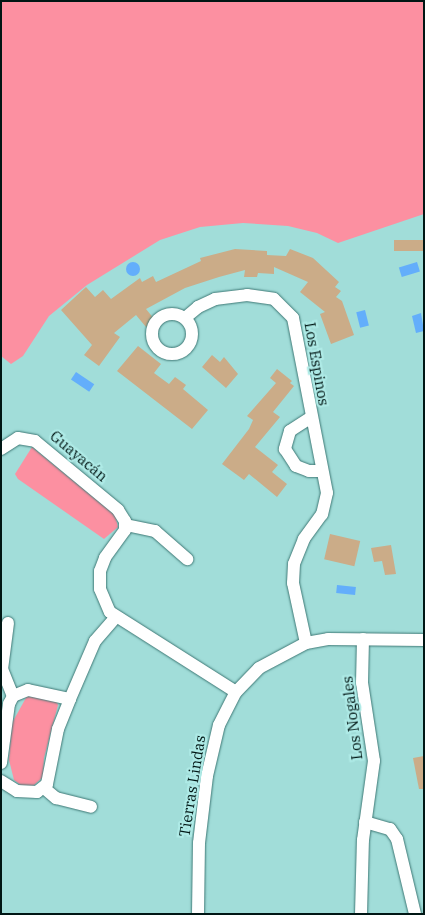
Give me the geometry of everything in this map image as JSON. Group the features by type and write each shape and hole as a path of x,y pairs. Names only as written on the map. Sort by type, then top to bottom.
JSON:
{"street":[{"name":"Los Espinos","path":"185,318 206,303 236,296 262,296 283,305 294,323 310,418 327,493 325,507 300,546 293,573 306,643"},
{"name":"Los Espinos","path":"310,418 290,431 285,449 296,466 309,471 322,471"},
{"name":"Guayacán","path":"1,450 18,438 39,443 60,465 115,506 126,525"},
{"path":"187,559 155,531 126,525 124,535 105,558 100,571 102,598 115,618 236,692"},
{"path":"3,786 17,792 36,792 44,788 50,774 58,729 70,699 95,641 115,618"},
{"path":"8,623 2,669 14,696"},
{"name":"Tierras Lindas","path":"198,914 199,843 208,769 219,725 236,692 259,668 306,643 328,639 424,640"},
{"name":"Los Nogales","path":"361,914 365,822 374,749 362,683 363,639"},
{"path":"1,763 9,704 14,696 28,690 70,699"},
{"path":"44,788 56,798 91,807"},
{"path":"365,822 385,826 394,834 415,914"}],"shaded area":[{"path":"1,1 424,1 424,214 338,243 317,233 288,226 243,223 200,227 160,240 87,285 49,316 23,356 11,364 1,356"},
{"path":"32,447 115,515 118,527 104,539 18,479 15,474"},
{"path":"27,696 56,700 58,705 44,758 43,777 33,786 22,786 14,780 9,760 12,723"}],"water":[{"path":"130,262 136,262 140,269 136,276 130,276 126,272 126,266"},
{"path":"417,262 420,272 402,277 399,268"},
{"path":"365,310 369,326 360,328 356,312"},
{"path":"421,313 424,331 416,333 412,316"},
{"path":"76,372 94,384 89,392 71,379"},
{"path":"337,585 356,587 355,595 336,593"}],"building":[{"path":"394,240 424,240 424,251 394,251"},
{"path":"235,249 267,251 267,255 286,256 290,249 313,258 339,282 335,287 341,291 336,297 342,301 354,335 331,344 320,314 325,312 300,292 308,282 274,267 274,274 258,273 257,277 244,277 245,270 185,288 146,309 155,320 146,327 136,315 114,333 120,337 99,366 84,355 92,345 61,310 86,287 95,297 103,290 111,299 140,278 142,282 153,276 156,282 201,261 200,258"},
{"path":"138,346 161,364 154,373 169,384 175,377 186,385 183,389 208,410 192,429 117,371"},
{"path":"212,355 220,362 224,357 238,374 226,388 202,367"},
{"path":"277,369 292,381 290,383 294,386 273,412 280,417 255,447 278,465 272,472 287,484 277,497 249,474 244,480 222,464 249,429 253,420 247,416 276,383 270,378"},
{"path":"330,534 360,541 354,566 324,559"},
{"path":"391,545 396,574 385,575 382,561 374,562 371,548"},
{"path":"424,756 424,789 419,789 413,758"}]}
